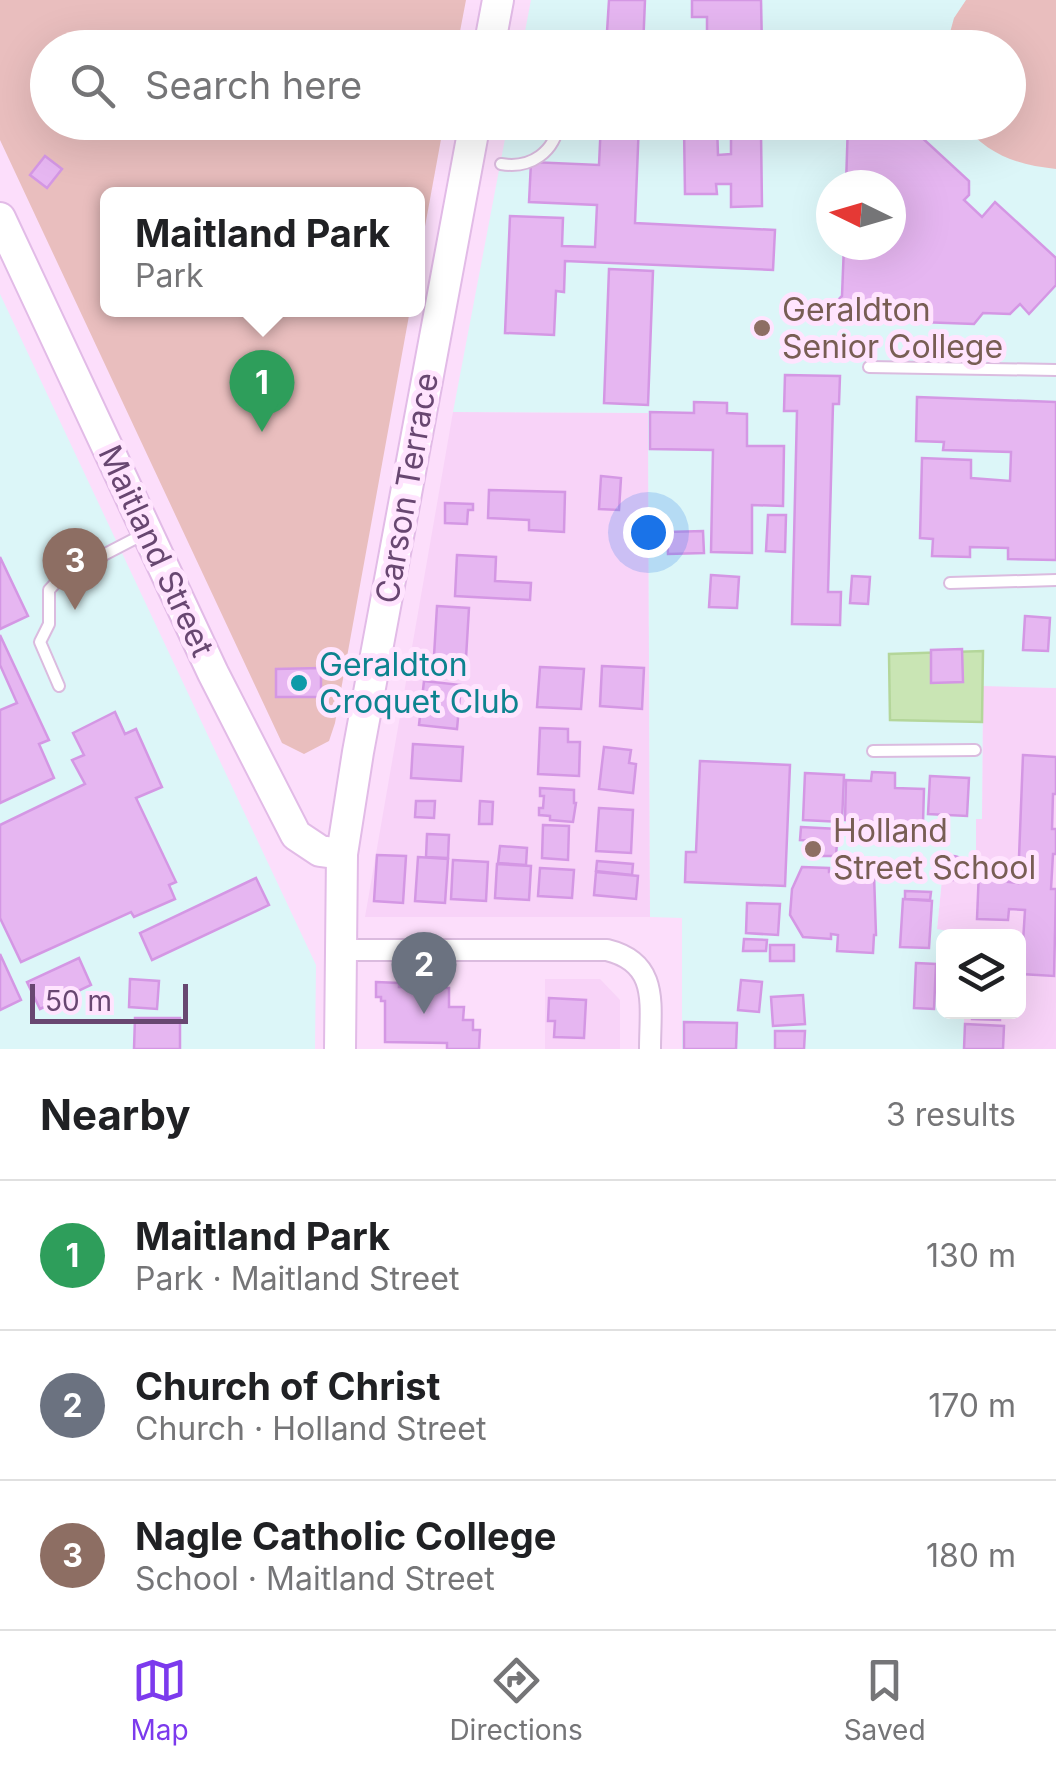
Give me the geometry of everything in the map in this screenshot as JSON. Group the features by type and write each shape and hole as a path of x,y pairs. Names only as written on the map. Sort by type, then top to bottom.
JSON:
{"main road":[{"path":"492,30 498,0"},
{"name":"Carson Terrace","path":"340,1049 342,854 472,140"},
{"name":"Maitland Street","path":"0,218 213,673 296,834 320,852 342,854"}],"street":[{"path":"339,950 606,950 624,954 646,977 650,1049"}],"lane":[{"path":"501,164 528,163 545,154 554,140"},
{"path":"869,367 1056,370"},
{"path":"59,686 40,642 49,624 49,590 61,577 148,533"},
{"path":"950,583 1056,580"},
{"path":"872,751 975,750"}],"shaded area":[{"path":"0,0 466,0 460,30 30,30 30,140 441,140 425,226 425,187 100,187 100,317 409,317 329,741 304,754 282,743 0,140"},
{"name":"Geraldton Senior College","path":"531,0 1056,0 1056,688 983,686 982,819 976,819 976,860 944,859 936,929 936,1019 964,1019 964,1049 682,1049 682,918 650,917 648,413 453,412 505,140 1026,140 1026,30 525,30"},
{"path":"966,0 1056,0 1056,169 1003,156 979,140 1026,140 1026,30 951,30"},
{"path":"0,294 316,965 315,1049 0,1049"},
{"path":"453,412 648,413 650,917 365,917"},
{"path":"983,651 982,722 890,720 889,654"},
{"path":"983,685 1056,688 1056,1049 964,1049 964,1019 1026,1019 1026,929 937,929 944,858 976,859 976,819 982,818"},
{"path":"545,979 600,979 620,1000 620,1049 545,1049"}],"building":[{"path":"609,0 645,0 644,30 607,30"},
{"path":"692,0 761,0 762,30 707,30 707,17 692,17"},
{"path":"600,140 638,140 635,223 775,230 773,270 565,261 564,292 556,291 554,335 505,333 510,216 563,218 562,246 595,247 597,205 529,202 531,162 599,165"},
{"path":"684,140 718,140 718,155 731,154 731,140 761,140 762,206 731,207 731,184 716,184 717,194 685,194"},
{"path":"847,140 925,140 969,181 969,195 964,200 982,217 995,202 1056,258 1056,285 1029,314 1020,304 1010,314 983,313 974,324 838,319 838,300 842,296 843,260 906,260 906,170 846,170"},
{"path":"45,156 62,169 47,188 30,175"},
{"path":"609,269 653,271 648,405 604,403"},
{"path":"785,375 840,376 839,404 833,404 828,592 841,592 840,625 792,624 797,411 784,411"},
{"path":"917,397 1056,402 1056,560 1008,559 1008,548 970,547 970,557 932,556 933,539 920,538 922,458 971,460 971,478 1010,481 1011,452 943,450 944,442 916,441"},
{"path":"694,402 727,403 727,413 747,414 747,446 784,446 783,506 752,505 752,553 711,552 713,450 650,449 650,412 694,413"},
{"path":"601,476 621,478 619,510 599,509"},
{"path":"489,490 565,492 564,532 529,530 529,520 488,518"},
{"path":"445,503 473,504 473,510 468,510 467,524 445,523"},
{"path":"768,515 786,515 785,552 766,551"},
{"path":"703,531 704,553 668,554 667,532"},
{"path":"457,555 496,557 495,581 531,583 530,600 455,596"},
{"path":"0,557 28,616 0,629"},
{"path":"711,575 739,577 737,608 709,607"},
{"path":"852,576 870,577 868,604 850,603"},
{"path":"437,606 469,608 466,658 434,656"},
{"path":"1025,616 1050,618 1048,651 1023,650"},
{"path":"0,635 49,740 39,744 54,778 0,803 0,710 17,703 0,665"},
{"path":"962,649 963,682 931,683 931,650"},
{"path":"602,666 644,668 642,709 600,706"},
{"path":"540,667 584,669 581,709 537,707"},
{"name":"Geraldton Croquet Club","path":"321,668 321,697 276,697 276,669"},
{"path":"424,681 461,685 457,729 419,725"},
{"path":"115,712 125,734 136,729 162,787 136,798 176,882 169,885 175,899 134,917 131,912 21,962 0,918 0,825 85,784 72,760 84,755 73,733"},
{"path":"540,728 568,729 568,742 580,742 579,776 538,774"},
{"path":"413,744 463,747 461,781 411,778"},
{"path":"604,747 631,750 629,763 636,764 633,793 599,789"},
{"path":"1023,755 1056,757 1052,829 1056,829 1056,854 1051,889 1056,889 1054,976 1026,974 1025,910 1009,909 1008,920 977,919 979,870 1009,871 1008,882 1018,883"},
{"path":"700,761 790,765 785,886 685,882 686,852 696,852"},
{"path":"872,772 895,773 895,788 924,789 923,823 845,820 846,780 871,781"},
{"path":"805,773 844,775 842,822 803,820"},
{"path":"930,776 969,778 967,816 928,814"},
{"path":"540,788 574,790 573,822 539,815 544,796 540,796"},
{"path":"416,801 435,801 434,818 415,817"},
{"path":"480,801 493,802 492,824 479,824"},
{"path":"599,808 633,810 631,853 596,851"},
{"path":"543,825 569,826 568,860 542,858"},
{"path":"801,827 838,829 836,856 816,856 817,841 800,840"},
{"path":"427,834 449,835 448,858 426,857"},
{"path":"500,846 527,848 526,865 498,863"},
{"path":"377,855 406,856 403,903 374,901"},
{"path":"953,856 962,859 962,877 953,880 944,877 941,868 944,859"},
{"path":"418,857 448,859 445,903 415,901"},
{"path":"453,860 488,862 486,901 451,899"},
{"path":"597,861 633,864 632,875 596,871"},
{"path":"497,864 531,866 529,900 495,898"},
{"path":"802,867 874,874 873,953 837,951 838,935 831,934 831,939 803,937 790,915 792,889"},
{"path":"540,868 574,870 572,898 538,896"},
{"path":"596,872 638,876 636,899 594,895"},
{"path":"256,878 269,905 152,960 140,933"},
{"path":"905,891 931,892 930,900 905,899"},
{"path":"903,899 932,901 929,948 900,947"},
{"path":"747,903 780,904 778,935 746,933"},
{"path":"744,939 767,940 766,951 743,951"},
{"path":"770,945 794,945 794,961 770,961"},
{"path":"0,954 21,1000 0,1010"},
{"path":"79,958 91,985 40,1009 27,982"},
{"path":"916,963 936,964 934,1009 914,1008"},
{"path":"130,979 159,981 157,1009 129,1007"},
{"path":"741,980 762,982 759,1012 738,1010"},
{"path":"376,982 399,983 399,987 449,988 449,1007 464,1007 463,1020 473,1020 473,1030 480,1030 479,1049 447,1049 447,1043 385,1042 385,1001 376,997"},
{"path":"803,995 805,1024 773,1026 771,997"},
{"path":"549,998 586,1000 584,1038 554,1037 555,1021 548,1021"},
{"path":"135,1018 180,1018 180,1049 134,1049"},
{"path":"684,1022 737,1023 736,1049 684,1049"},
{"path":"965,1024 1004,1026 1003,1049 964,1049"},
{"path":"775,1031 805,1031 804,1049 775,1049"}],"place":[{"name":"Geraldton Senior College","path":"762,328"},
{"name":"Maitland Park","path":"262,432"},
{"name":"Nagle Catholic College","path":"75,610"},
{"name":"Geraldton Croquet Club","path":"299,683"},
{"name":"Holland Street School","path":"813,849"},
{"name":"Church of Christ","path":"424,1014"}]}
